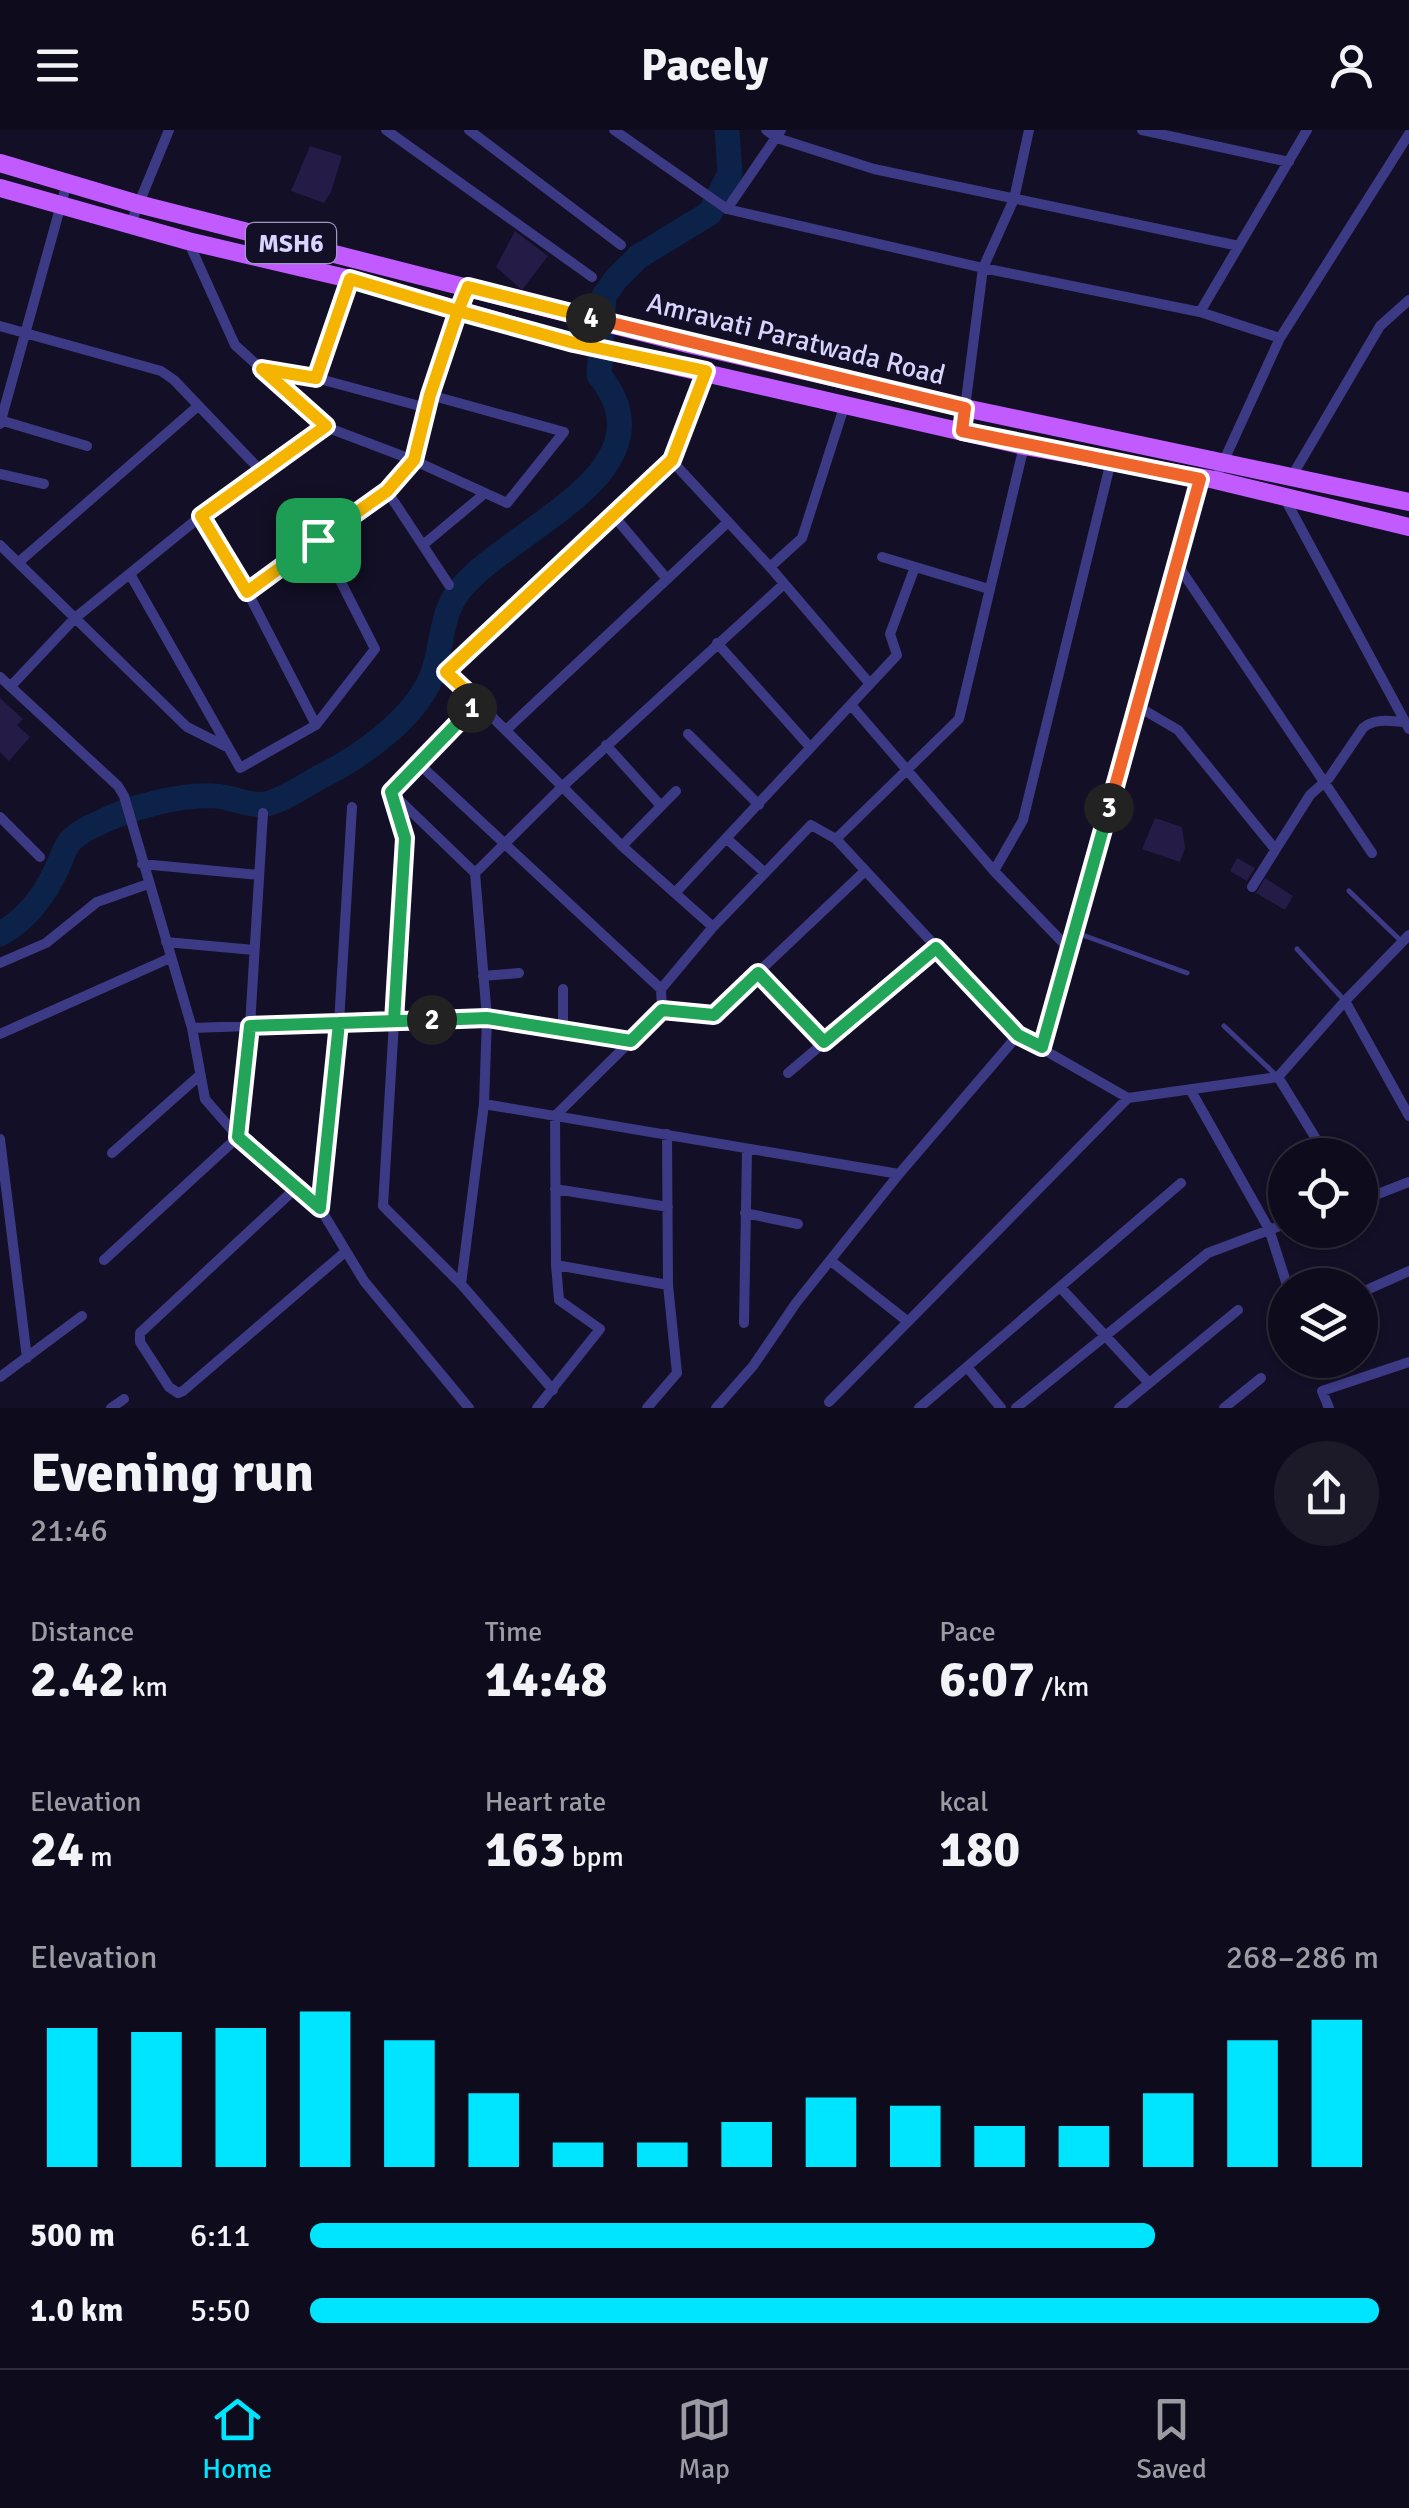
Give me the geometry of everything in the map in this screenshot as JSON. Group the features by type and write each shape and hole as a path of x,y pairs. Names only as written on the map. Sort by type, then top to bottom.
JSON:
{"main road":[{"name":"Amravati Paratwada Road","path":"0,163 138,204 706,348 965,408 1409,502"},
{"name":"Amravati Paratwada Road","path":"0,188 188,241 350,279 574,343 1024,446 1284,496 1403,525"}],"street":[{"path":"130,225 169,130"},
{"path":"386,130 592,277"},
{"path":"468,130 621,245"},
{"path":"484,142 490,130"},
{"path":"614,130 723,206 983,268 1200,312 1280,338"},
{"path":"766,130 874,168 1239,246"},
{"path":"962,431 983,268 1014,199 1029,130"},
{"path":"1142,130 1289,162"},
{"path":"1200,312 1308,130"},
{"path":"723,206 779,134"},
{"path":"1042,1047 1177,564 1207,480 1224,460 1280,338 1409,134"},
{"path":"67,183 0,421 87,446"},
{"path":"188,241 235,346 326,426 414,460 507,503 564,432 430,395"},
{"path":"316,378 350,279"},
{"path":"247,592 387,491 414,460 430,395 468,287"},
{"path":"1292,476 1380,326 1409,300"},
{"path":"0,326 160,371 262,472"},
{"path":"262,369 316,378 426,408"},
{"path":"706,371 672,460 446,672 622,846 713,927"},
{"path":"770,567 802,538 846,403"},
{"path":"18,562 198,406"},
{"path":"10,686 76,618 201,516 326,426"},
{"path":"836,839 958,718 1024,446"},
{"path":"672,460 870,684"},
{"path":"994,871 1022,820 1111,461"},
{"path":"0,474 44,484"},
{"path":"387,491 448,585"},
{"path":"423,545 484,494"},
{"path":"1284,496 1406,726"},
{"path":"1403,525 1409,502"},
{"path":"201,516 247,592 316,725"},
{"path":"613,516 667,580"},
{"path":"506,730 728,522"},
{"path":"130,574 240,768 316,725 375,649 318,540"},
{"path":"0,545 187,727 225,746"},
{"path":"882,558 990,589"},
{"path":"1177,564 1372,854"},
{"path":"675,893 897,655 890,634 915,567"},
{"path":"475,873 563,786 784,584"},
{"path":"717,643 810,748"},
{"path":"0,677 118,786 124,796 192,1028 205,1099 238,1137 320,1208 364,1281 469,1408"},
{"path":"391,792 478,702"},
{"path":"851,705 994,871 1070,950"},
{"path":"1138,706 1178,730 1275,850"},
{"path":"1252,887 1310,795 1325,782 1369,722 1406,726"},
{"path":"688,734 759,805"},
{"path":"606,746 661,806"},
{"path":"418,763 660,989 662,1010"},
{"path":"622,846 676,791"},
{"path":"391,792 475,873 487,1018 484,1104 462,1284"},
{"path":"391,792 405,838 382,1206 462,1284 554,1390"},
{"path":"320,1208 339,1023 352,808"},
{"path":"104,1260 238,1137 250,1026 263,814"},
{"path":"0,816 40,857"},
{"path":"660,989 811,824 836,839 1018,1035 1128,1098"},
{"path":"727,839 764,872"},
{"path":"142,864 259,875"},
{"path":"662,1010 714,1015 865,871"},
{"path":"0,963 46,944 92,905 148,884"},
{"path":"829,1402 1128,1098 1278,1077 1406,939"},
{"path":"166,942 254,950"},
{"path":"788,1074 936,948"},
{"path":"0,1034 170,958"},
{"path":"758,973 824,1042"},
{"path":"484,976 519,974"},
{"path":"562,1030 563,989"},
{"path":"1345,1001 1409,1116"},
{"path":"537,1408 600,1329 559,1300 555,1116 662,1010"},
{"path":"192,1028 487,1018 631,1041"},
{"path":"718,1407 899,1174 1018,1035"},
{"path":"112,1153 200,1075"},
{"path":"1278,1077 1316,1138"},
{"path":"1190,1089 1268,1227"},
{"path":"484,1104 899,1174"},
{"path":"647,1408 677,1373 668,1285 667,1134"},
{"path":"0,1139 3,1189 27,1358"},
{"path":"744,1323 747,1151"},
{"path":"1378,1194 1409,1182 1409,1190"},
{"path":"919,1408 1181,1183"},
{"path":"296,1188 140,1333 140,1342 170,1387 178,1393 183,1391 345,1252"},
{"path":"556,1188 668,1207"},
{"path":"745,1213 798,1224"},
{"path":"1016,1408 1208,1253 1268,1229"},
{"path":"831,1261 908,1321"},
{"path":"556,1265 668,1285"},
{"path":"1378,1284 1409,1271"},
{"path":"1060,1287 1148,1384"},
{"path":"1119,1408 1238,1310"},
{"path":"0,1377 82,1316"},
{"path":"1328,1408 1322,1391 1409,1362"},
{"path":"966,1367 1001,1408"},
{"path":"1224,1408 1261,1378"},
{"path":"110,1408 124,1399"}],"lane":[{"path":"1349,891 1406,939"},
{"path":"1074,932 1186,973"},
{"path":"1297,948 1345,1001"},
{"path":"1224,1026 1278,1077"}],"building":[{"path":"310,146 342,156 324,203 291,191"},
{"path":"515,231 548,256 522,290 496,267"},
{"path":"0,698 23,719 17,725 30,737 9,761 0,752"},
{"path":"1155,818 1182,827 1185,848 1180,862 1142,849"},
{"path":"1237,858 1255,868 1247,881 1230,871"},
{"path":"1265,878 1293,896 1285,910 1256,893"}],"waterway":[{"path":"0,934 35,905 69,843 87,829 138,808 185,797 220,796 260,805 273,802 352,759 399,723 431,678 447,612 458,592 481,569 576,497 602,470 617,441 618,410 599,375 604,296 638,257 710,213 730,173 727,130"}],"route":[{"path":"318,540 247,592 201,516 326,426 262,369 316,378 350,279 458,311 468,287 688,344 965,408 962,431 1200,479 1042,1047 1018,1035 936,948 824,1042 758,973 714,1015 662,1010 631,1041 487,1018 394,1021 250,1026 238,1137 320,1208 339,1023 394,1021 405,838 391,792 478,702 446,672 672,460 706,371 574,343 458,311 430,395 414,460 387,491 318,540"}]}
